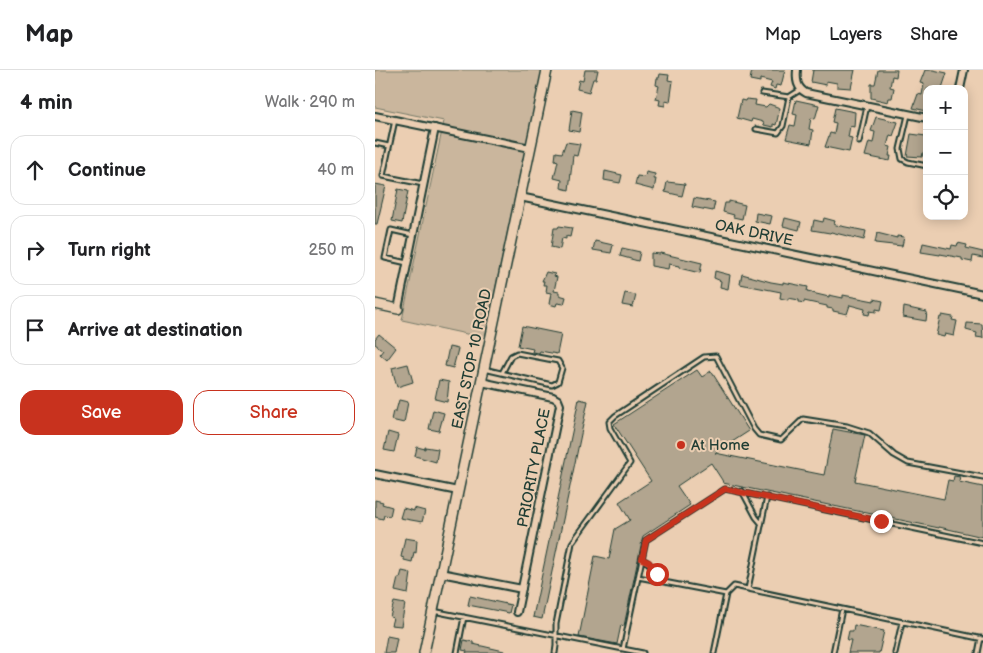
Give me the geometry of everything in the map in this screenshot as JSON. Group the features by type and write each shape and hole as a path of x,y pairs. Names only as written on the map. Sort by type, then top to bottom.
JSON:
{"street":[{"name":"EAST STOP 10 ROAD","path":"424,653 547,70"},
{"path":"797,70 797,82 806,93 923,117"},
{"path":"961,85 964,70"},
{"path":"375,116 530,148"},
{"path":"375,304 398,309 435,128"},
{"name":"OAK DRIVE","path":"520,197 983,294"},
{"name":"PRIORITY PLACE","path":"481,382 553,397 558,400 560,406 517,612"},
{"path":"375,474 458,491"},
{"path":"441,573 522,589"}],"lane":[{"path":"762,93 789,97 801,89"},
{"path":"756,129 778,133 783,126 789,97"},
{"path":"859,142 867,106"},
{"path":"908,114 900,149 902,159 923,165"},
{"path":"395,120 383,176 424,184"},
{"path":"375,143 389,146"},
{"path":"408,263 385,258 391,230 413,235"},
{"path":"484,369 552,385 558,382 562,368 558,361 517,353 511,356 502,373"},
{"path":"555,653 557,635 555,624 573,543 630,463 610,428 609,422 615,416 704,357 715,356 753,429 759,435 781,440 803,420 847,426 869,433 895,455 908,463 983,477"},
{"path":"623,649 646,540 725,489 742,491 983,543"},
{"path":"742,491 756,517 762,523"},
{"path":"748,589 767,497"},
{"path":"642,559 649,562 657,574 658,581"},
{"path":"638,577 726,594"},
{"path":"714,653 726,594 734,586 982,638 978,653"},
{"path":"833,653 843,609"},
{"path":"433,611 643,653"},
{"path":"457,653 463,617"},
{"path":"895,653 902,622"}],"shaded area":[{"path":"375,70 542,70 485,338 402,320 444,121 375,107"}],"building":[{"path":"585,70 598,70 596,79 593,79 589,92 577,89 579,80 583,81"},
{"path":"752,70 785,70 781,86 776,85 775,89 770,87 772,82 760,79 760,82 750,80"},
{"path":"813,70 855,70 851,88 837,87 837,83 826,81 826,85 811,82"},
{"path":"878,70 897,70 896,77 892,76 890,87 894,88 892,98 889,98 888,102 871,98 871,84 875,84"},
{"path":"925,70 947,73 943,85 924,85 920,83"},
{"path":"660,74 669,75 668,80 673,81 670,102 665,101 665,106 659,105 660,100 656,99 659,86 656,85 657,78 659,78"},
{"path":"923,90 923,110 913,108 918,94 922,95"},
{"path":"746,99 756,100 755,105 766,107 769,104 780,108 776,125 773,124 773,127 752,119 751,122 737,118 741,100 745,101"},
{"path":"796,100 819,105 815,119 811,118 809,129 813,130 811,144 786,139 790,125 795,126 797,115 793,114"},
{"path":"835,108 855,112 854,127 850,126 848,137 852,138 849,152 825,147 830,133 834,134 836,123 832,122"},
{"path":"572,110 582,112 579,132 569,130"},
{"path":"876,117 898,122 893,136 890,135 887,146 891,147 890,161 865,156 869,142 873,143 875,132 871,131"},
{"path":"911,134 923,136 922,157 907,156"},
{"path":"566,142 580,144 577,156 573,155 569,190 561,188 562,180 554,178 558,161 555,160 556,152 562,153"},
{"path":"605,171 622,175 620,183 604,180"},
{"path":"646,172 655,174 654,190 635,185 637,176 645,177"},
{"path":"667,182 685,184 682,196 665,192"},
{"path":"375,184 386,186 377,224 375,224"},
{"path":"398,189 408,191 402,223 392,221"},
{"path":"694,198 715,202 713,211 692,207"},
{"path":"729,201 745,205 742,219 723,212 725,203 729,203"},
{"path":"756,213 772,216 770,224 755,221"},
{"path":"785,218 801,222 799,230 783,226"},
{"path":"824,218 835,221 834,224 836,225 866,231 864,240 831,232 812,230 814,220 823,222"},
{"path":"559,226 572,228 570,237 562,238 560,249 551,247 554,228"},
{"path":"877,233 897,238 897,236 904,237 902,246 875,243"},
{"path":"595,241 613,245 611,253 593,250"},
{"path":"923,243 951,249 952,245 957,246 958,243 967,245 966,248 983,252 983,258 973,256 972,262 962,260 962,258 921,252"},
{"path":"622,248 640,252 638,261 620,256"},
{"path":"651,253 660,253 702,263 700,273 669,264 668,269 651,266"},
{"path":"715,271 730,275 728,289 720,287 721,281 714,278"},
{"path":"546,272 555,274 554,276 557,277 554,291 566,297 564,304 557,303 556,306 549,304 551,293 546,292 547,285 543,285 544,281 542,281"},
{"path":"742,274 771,282 783,284 783,282 808,287 807,291 829,297 829,295 843,298 843,295 883,301 881,310 876,309 876,312 870,311 869,315 864,314 865,309 850,305 847,314 833,311 833,309 827,308 827,306 780,298 781,292 740,284"},
{"path":"625,293 636,295 633,307 622,305"},
{"path":"904,307 927,312 926,321 903,317"},
{"path":"942,315 953,317 952,320 957,321 954,336 945,334 944,337 936,335"},
{"path":"967,323 982,324 983,338 976,337 977,333 966,330"},
{"path":"522,326 561,334 557,354 540,351 539,353 532,352 533,349 518,346"},
{"path":"379,334 396,348 387,360 380,354 383,350 375,344 375,339"},
{"path":"449,347 458,349 453,368 445,366"},
{"path":"408,364 413,382 397,387 392,368"},
{"path":"697,370 702,377 711,371 749,431 715,453 824,475 833,429 865,435 855,481 944,499 948,480 953,481 954,476 960,477 959,482 983,487 983,537 723,483 711,463 677,486 690,505 643,536 624,626 621,625 617,644 579,637 595,556 609,559 615,529 630,520 619,502 651,481 614,424"},
{"path":"439,380 449,382 447,402 435,399"},
{"path":"579,399 588,401 542,619 533,617"},
{"path":"399,400 408,402 404,423 391,420"},
{"path":"433,410 444,413 439,431 429,429"},
{"path":"388,432 398,435 394,452 384,450"},
{"path":"417,447 438,449 436,462 415,456"},
{"path":"375,500 392,507 390,516 384,515 383,519 375,517"},
{"path":"403,508 425,511 422,522 400,518"},
{"path":"405,538 417,540 416,553 414,552 412,562 401,557"},
{"path":"402,571 411,573 408,594 395,591"},
{"path":"470,596 511,605 509,613 468,605"},
{"path":"394,602 405,604 401,626 391,625 393,618 390,617"},
{"path":"854,625 884,631 879,653 848,653 851,640 847,640 849,631 853,631"},
{"path":"387,636 397,638 394,653 384,653"},
{"path":"464,640 504,651 504,653 466,653 467,651 462,650"}],"place":[{"name":"At Home","path":"681,445"}],"route":[{"path":"657,574 649,562 642,559 646,540 725,489 730,488 881,521"}]}
